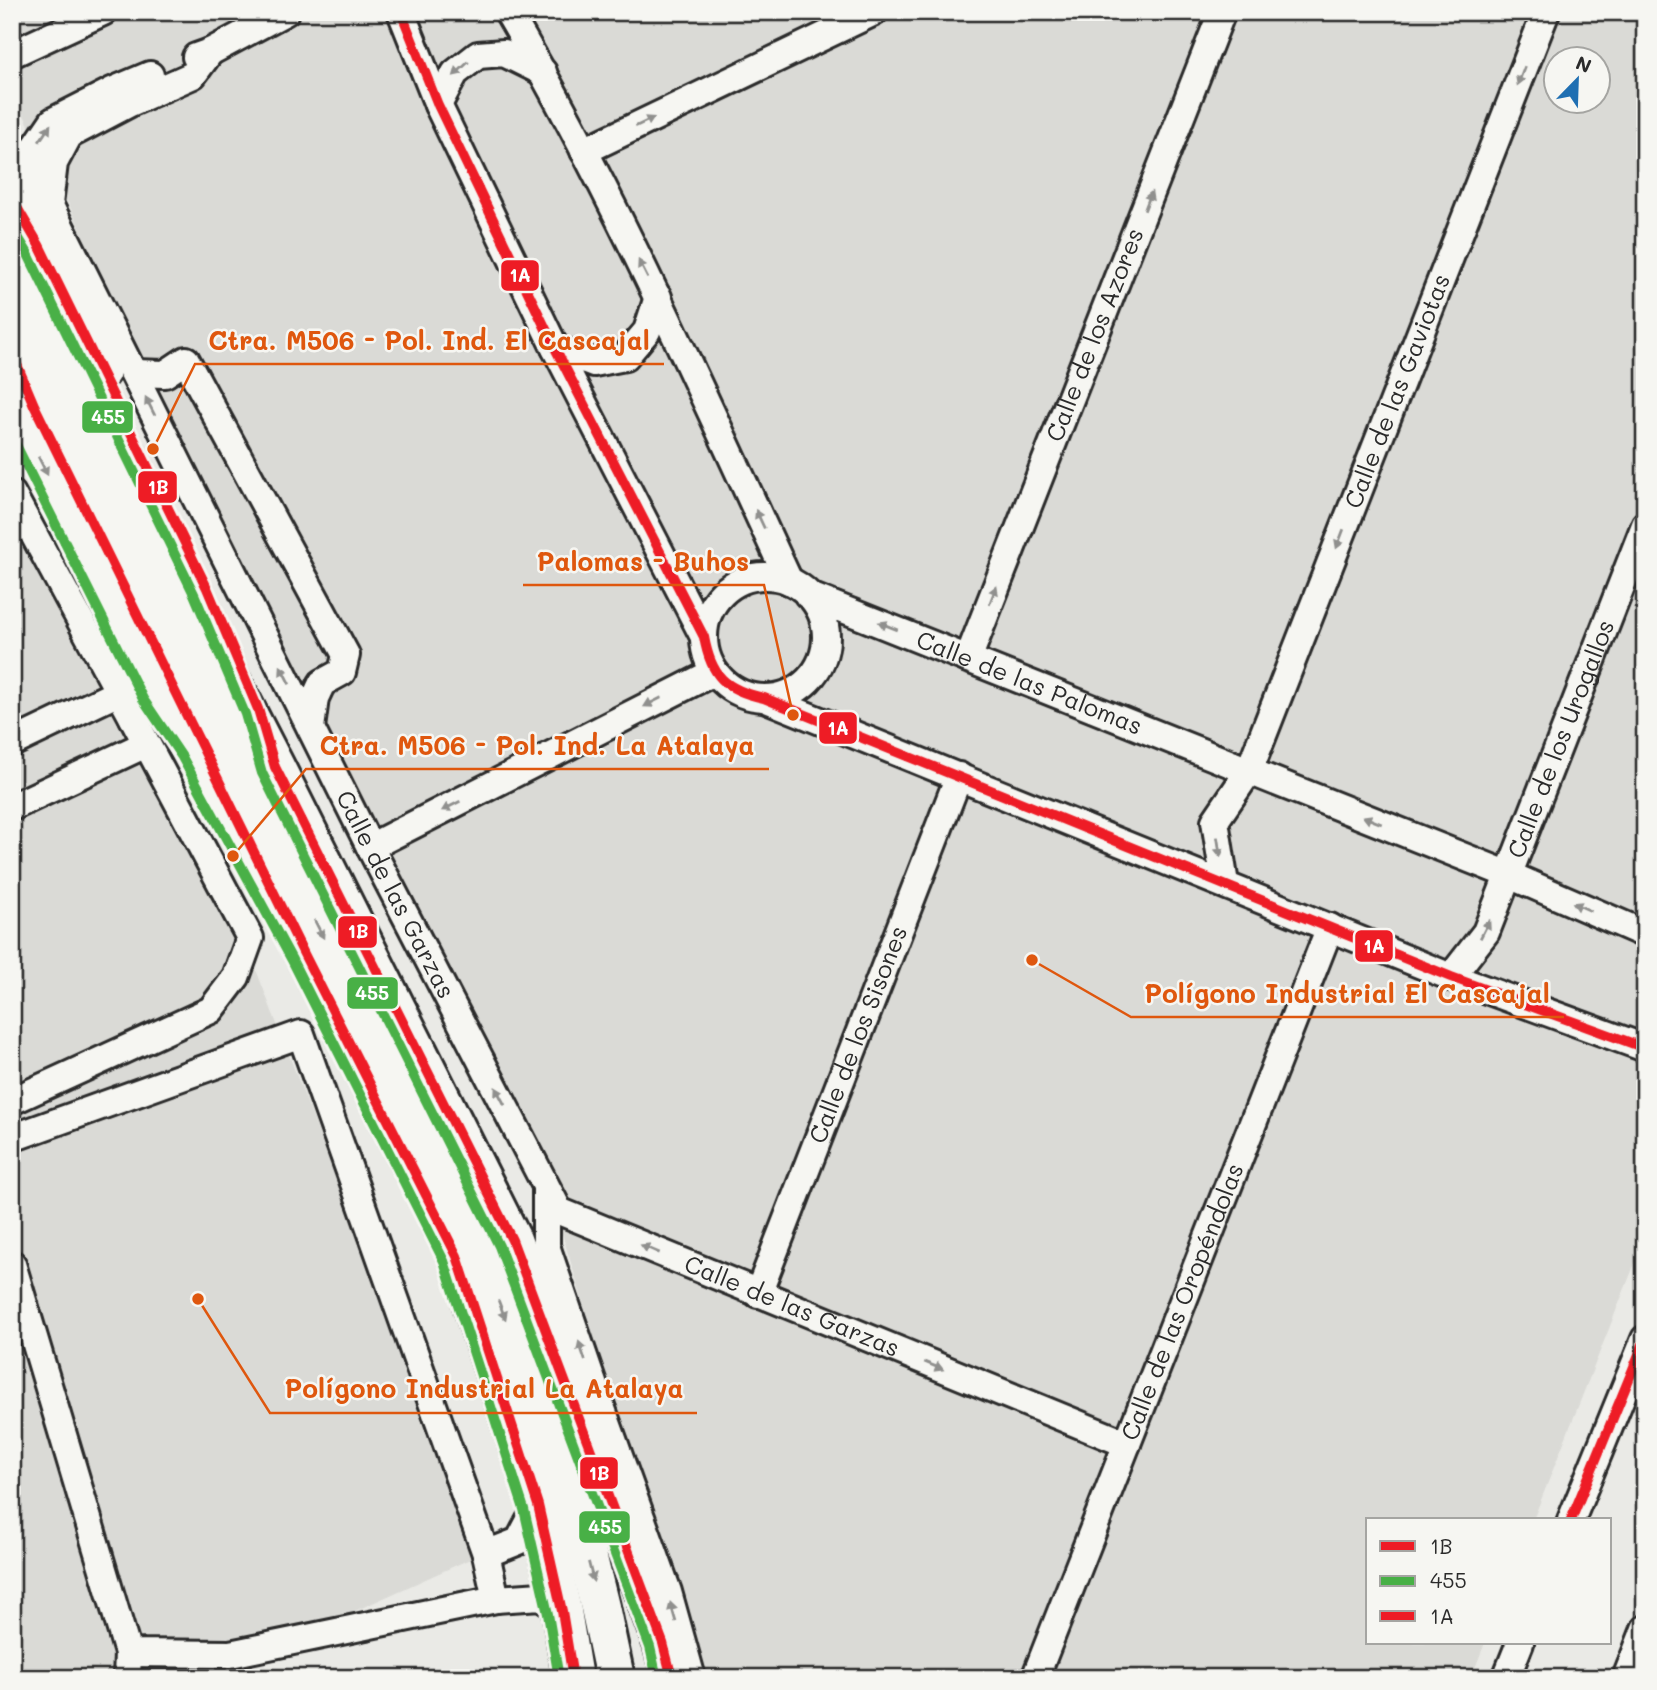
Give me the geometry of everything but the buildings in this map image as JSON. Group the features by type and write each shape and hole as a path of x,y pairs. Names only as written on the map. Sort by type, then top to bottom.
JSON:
{"highway":[{"path":"12,200 26,250 207,588 258,709 275,766 512,1240 663,1643 672,1678"},
{"path":"12,321 457,1202 492,1284 574,1502 615,1678"},
{"path":"12,352 34,405 304,954 457,1256 538,1505 562,1611 573,1678"},
{"path":"590,1451 644,1678"}],"street":[{"path":"12,54 103,12"},
{"path":"26,250 32,152 53,121 111,91 210,51 285,12"},
{"path":"401,12 438,105 555,348 704,637"},
{"path":"508,12 584,151 798,588 820,611 825,631 824,651 816,670 803,685 785,695 764,698"},
{"path":"584,151 874,12"},
{"name":"Calle de los Azores","path":"968,659 1222,12"},
{"name":"Calle de las Gaviotas","path":"1250,771 1546,12"},
{"name":"Calle de las Garzas","path":"210,51 193,75 130,103 69,135 54,163 49,204 370,847 559,1211 1127,1444"},
{"path":"438,105 455,73 478,55 504,53 543,72"},
{"path":"555,348 594,363 625,357 647,331 657,297"},
{"path":"134,373 165,374 186,360 346,655 342,672 322,682 315,698 311,728"},
{"path":"12,405 156,693 194,750 304,954"},
{"path":"12,494 250,938 236,977 211,1010 12,1101"},
{"name":"Calle de los Urogallos","path":"1507,874 1645,525"},
{"path":"798,588 769,576 750,578 731,586 716,600 707,617 704,637 706,655 715,672 728,686 745,695 764,698 959,776 1451,977 1645,1048"},
{"name":"Calle de las Palomas","path":"798,588 968,659 1507,874 1645,934"},
{"path":"370,847 715,672"},
{"path":"12,743 119,692"},
{"path":"133,718 156,693"},
{"path":"12,807 146,744"},
{"path":"1224,884 1215,821 1250,771"},
{"name":"Calle de los Sisones","path":"758,1294 959,776"},
{"path":"1451,977 1486,932 1507,874"},
{"name":"Calle de las Oropéndolas","path":"1035,1678 1330,927"},
{"path":"12,1138 301,1034 486,1554 496,1600"},
{"path":"546,1185 546,1246 668,1592 692,1678"},
{"path":"12,1264 127,1665 230,1654 496,1600 541,1596 562,1611"},
{"path":"1571,1518 1645,1339"},
{"path":"486,1554 519,1541 538,1505"},
{"path":"1626,1678 1645,1629"},
{"path":"1506,1678 1520,1644"}],"shaded area":[{"path":"12,12 1645,12 1645,1238 1534,1518 1366,1518 1366,1644 1485,1644 1471,1678 694,1678 683,1631 560,1227 279,694 74,215 12,91"},
{"path":"12,488 255,967 481,1554 207,1678 12,1678"}],"transit line":[{"name":"1A","path":"401,12 438,105 555,348 704,637 711,662 722,679 739,691 764,698 1451,977 1645,1048"},
{"name":"1B","path":"12,199 39,245 207,588 258,709 275,767 512,1240 663,1643 672,1678"},
{"name":"455","path":"12,227 27,252 194,594 245,714 262,773 499,1246 650,1647 657,1678"},
{"name":"1B","path":"12,353 34,405 304,954 457,1256 538,1505 562,1611 573,1678"},
{"name":"455","path":"12,437 143,699 182,757 292,960 444,1261 524,1509 548,1614 559,1678"},
{"name":"1A","path":"1572,1518 1645,1340"}],"place":[{"name":"Ctra. M506 - Pol. Ind. El Cascajal","path":"153,449"},
{"name":"Palomas - Buhos","path":"793,715"},
{"name":"Ctra. M506 - Pol. Ind. La Atalaya","path":"233,856"},
{"name":"Polígono Industrial El Cascajal","path":"1032,960"},
{"name":"Polígono Industrial La Atalaya","path":"198,1299"}]}
